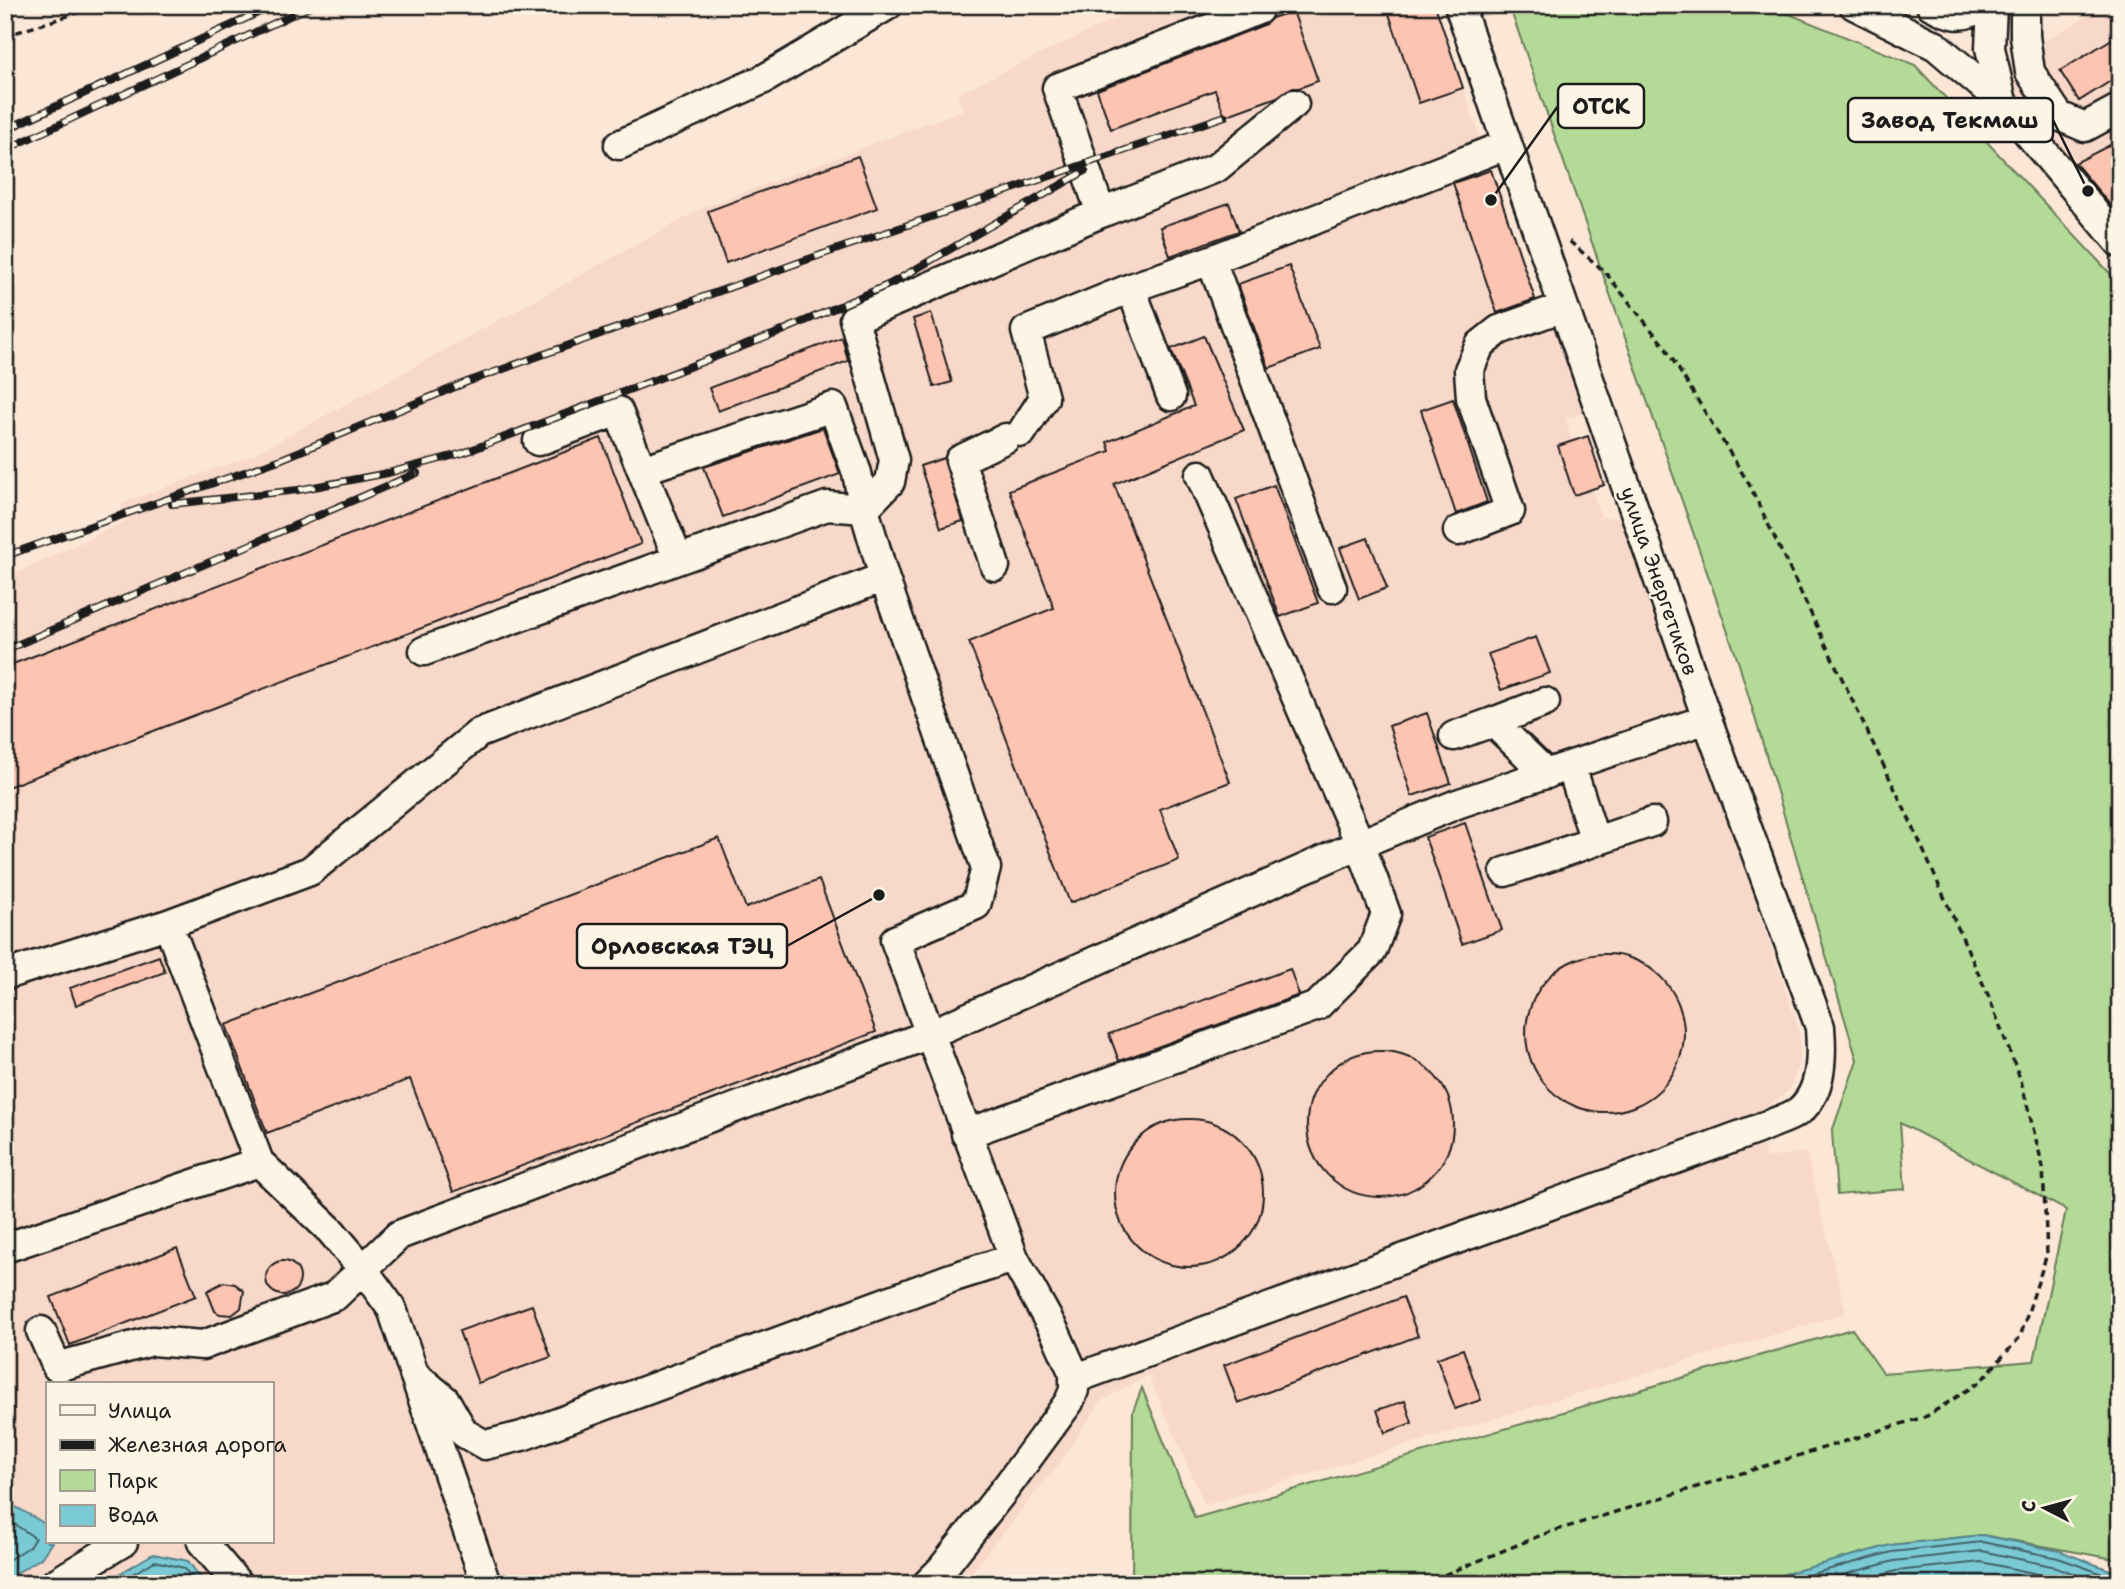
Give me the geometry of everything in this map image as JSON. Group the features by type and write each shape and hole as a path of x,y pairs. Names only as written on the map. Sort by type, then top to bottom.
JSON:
{"street":[{"path":"619,145 764,79 888,5"},
{"name":"улица Энергетиков","path":"1074,1379 1758,1129 1799,1111 1811,1095 1818,1076 1822,1051 1819,1027 1707,719 1506,145 1460,5"},
{"path":"1854,5 1936,46 2002,102 2120,243"},
{"path":"1931,5 1954,16 1974,12 1982,5"},
{"path":"1992,5 1990,48 2002,102"},
{"path":"2025,5 2025,36 2030,72 2059,116 2085,127 2120,108"},
{"path":"1101,213 1057,89 1258,10"},
{"path":"864,509 890,482 894,460 854,319 1101,213 1216,168 1294,104"},
{"path":"995,566 960,460 1014,435 1044,398 1026,331 1131,288 1211,260 1506,145"},
{"path":"1211,260 1332,588"},
{"path":"1131,288 1171,396"},
{"path":"1458,531 1510,511 1471,398 1469,370 1480,345 1499,330 1563,307"},
{"path":"642,470 833,407 857,472 864,509 884,577 986,868 976,905 895,940 1014,1258 1056,1334 1074,1374 1074,1390 1069,1402 1008,1485 927,1584"},
{"path":"538,441 618,411 678,559"},
{"path":"966,1133 1317,1006 1371,951 1386,914 1360,845 1200,475"},
{"path":"424,651 827,506 864,509"},
{"path":"5,975 168,924 310,871 479,733 884,577"},
{"path":"1454,736 1545,702"},
{"path":"41,1331 57,1367 152,1341 202,1345 335,1296 399,1235 930,1034 1457,804 1707,719"},
{"path":"1493,722 1559,770 1595,841"},
{"path":"1505,872 1652,822"},
{"path":"168,924 259,1162 331,1231 392,1309 486,1584"},
{"path":"5,1248 259,1162"},
{"path":"414,1374 445,1400 464,1433 485,1445 522,1436 951,1278 1014,1258"},
{"path":"54,1584 121,1544"},
{"path":"204,1544 238,1584"}],"path":[{"path":"5,36 102,5"}],"shaded area":[{"path":"1144,5 1435,5 1543,324 1554,320 1584,412 1565,419 1572,441 1588,436 1604,485 1592,490 1601,517 1622,518 1797,1024 1801,1046 1797,1070 1788,1092 1754,1114 1766,1158 1806,1152 1846,1313 1205,1505 1148,1375 1101,1401 1061,1461 962,1584 5,1584 5,579 128,520 121,504 255,454 705,207 963,110 957,94"},
{"path":"2106,5 2120,5 2120,268 1993,113 2004,65"}],"green space":[{"path":"1509,5 1767,5 1915,65 2120,284 2120,1560 1982,1535 1891,1545 1749,1584 1132,1584 1133,1411 1142,1388 1195,1518 1852,1329 1883,1373 2034,1361 2066,1210 1900,1123 1905,1189 1837,1195 1832,1132 1857,1060 1739,664"}],"water":[{"path":"5,1507 16,1507 46,1524 46,1544 51,1544 41,1558 5,1580"},
{"path":"1982,1535 2060,1551 2120,1574 2120,1584 1749,1584 1891,1545"},
{"path":"153,1554 188,1561 205,1584 102,1584"}],"building":[{"path":"1386,5 1435,5 1463,88 1419,103"},
{"path":"1293,11 1318,81 1291,88 1277,97 1225,116 1215,90 1111,129 1097,90 1264,25 1272,18"},
{"path":"2120,34 2120,75 2079,101 2060,71"},
{"path":"2110,145 2120,161 2120,217 2075,163"},
{"path":"858,156 877,208 726,263 708,211"},
{"path":"1491,170 1535,299 1497,313 1453,183"},
{"path":"1229,203 1239,231 1170,256 1160,227"},
{"path":"1289,266 1320,349 1269,368 1238,284"},
{"path":"931,313 952,382 934,387 913,319"},
{"path":"1204,336 1244,430 1114,484 1230,782 1160,809 1179,860 1070,903 969,642 1054,608 1009,490 1110,451 1107,442 1194,406 1171,349"},
{"path":"842,337 848,361 718,411 709,388"},
{"path":"1453,399 1487,502 1456,514 1421,410"},
{"path":"823,428 840,474 723,517 704,467"},
{"path":"1588,436 1604,485 1574,495 1558,446"},
{"path":"601,438 641,544 5,788 5,667"},
{"path":"944,458 963,521 941,528 920,466"},
{"path":"1274,485 1318,603 1280,617 1236,499"},
{"path":"1368,538 1387,588 1359,599 1340,548"},
{"path":"1536,637 1550,673 1501,690 1488,654"},
{"path":"1427,713 1451,783 1412,796 1389,726"},
{"path":"1465,823 1502,930 1462,944 1425,837"},
{"path":"719,838 746,908 819,880 876,1032 453,1192 410,1079 267,1133 226,1025"},
{"path":"1605,954 1635,960 1661,977 1678,1003 1684,1033 1678,1063 1661,1089 1635,1106 1605,1112 1575,1106 1549,1089 1532,1063 1526,1033 1532,1003 1549,977 1575,960"},
{"path":"159,956 165,972 76,1005 70,988"},
{"path":"1290,969 1299,995 1119,1061 1109,1034"},
{"path":"1380,1051 1408,1056 1432,1072 1448,1096 1453,1124 1448,1152 1432,1176 1408,1192 1380,1197 1352,1192 1328,1176 1312,1152 1307,1124 1312,1096 1328,1072 1352,1056"},
{"path":"1189,1119 1217,1124 1241,1141 1258,1165 1263,1193 1258,1221 1241,1245 1217,1262 1189,1267 1161,1262 1137,1245 1120,1221 1115,1193 1120,1165 1137,1141 1161,1124"},
{"path":"177,1248 196,1296 70,1345 51,1297"},
{"path":"283,1261 295,1266 300,1278 295,1290 283,1295 271,1290 266,1278 271,1266"},
{"path":"224,1282 235,1284 244,1291 241,1308 232,1315 215,1311 207,1291"},
{"path":"1403,1297 1418,1336 1238,1403 1224,1365"},
{"path":"532,1305 551,1357 478,1383 459,1331"},
{"path":"1463,1349 1481,1400 1455,1409 1437,1358"},
{"path":"1405,1401 1412,1423 1385,1433 1377,1410"}],"railway":[{"path":"5,130 275,5"},
{"path":"5,150 313,5"},
{"path":"5,556 279,460 467,382 803,261 1225,116"},
{"path":"172,504 298,490 388,473 463,453 775,334 890,284 1085,171"},
{"path":"5,650 417,473"}],"place":[{"name":"Завод Текмаш","path":"2088,191"},
{"name":"ОТСК","path":"1491,200"},
{"name":"Орловская ТЭЦ","path":"879,895"}]}
